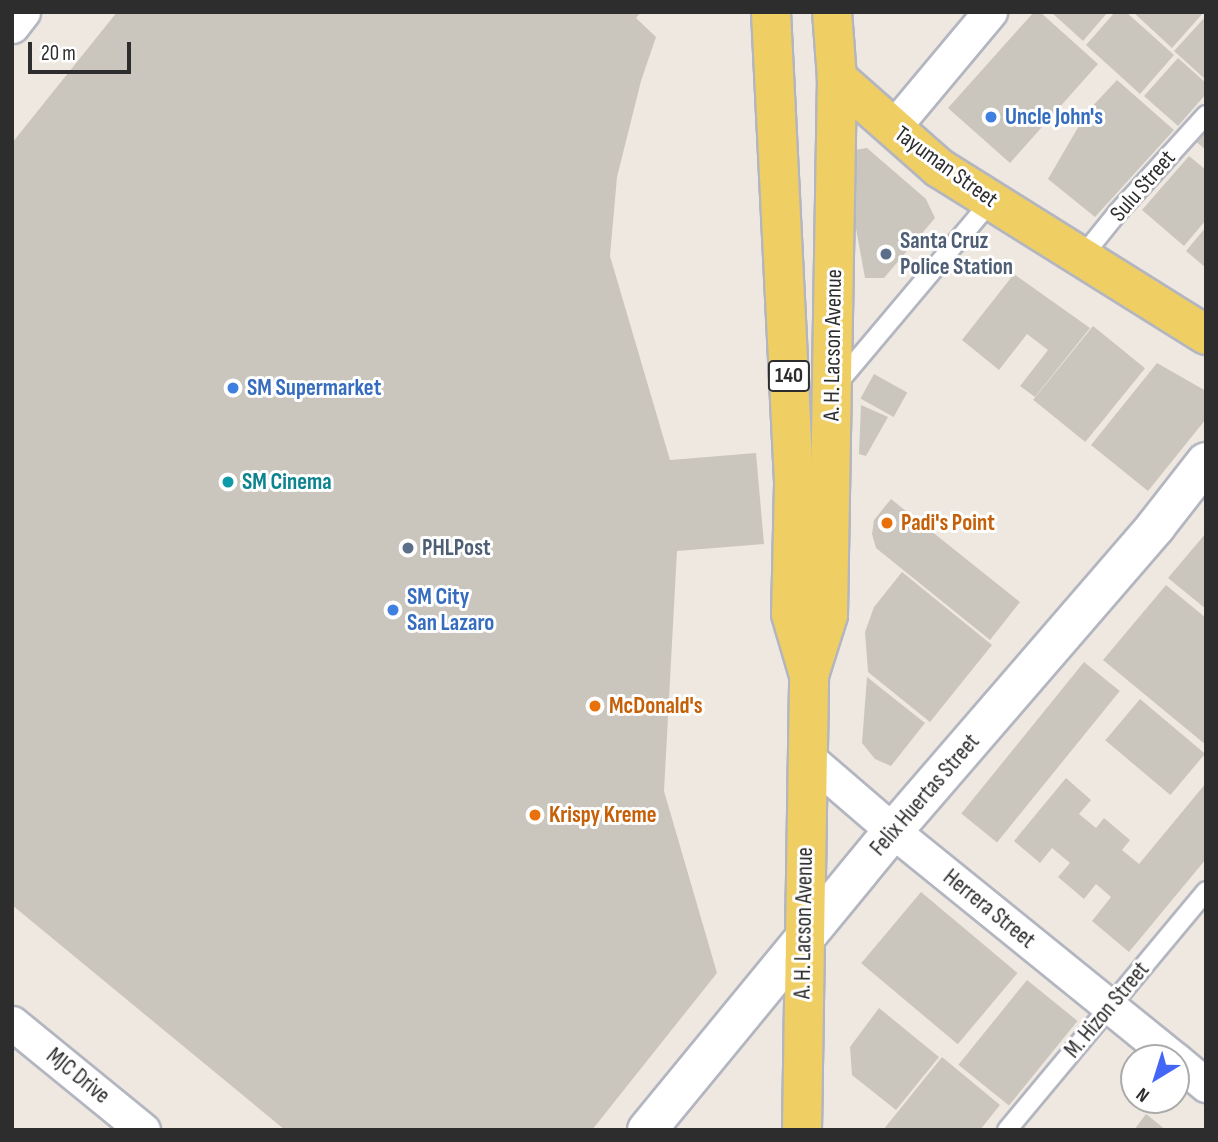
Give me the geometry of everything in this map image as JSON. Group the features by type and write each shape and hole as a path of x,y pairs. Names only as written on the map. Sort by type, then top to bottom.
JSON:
{"main road":[{"name":"A. H. Lacson Avenue","path":"802,1130 809,675 828,615 837,78 832,12"},
{"name":"A. H. Lacson Avenue","path":"766,17 794,485 791,614 809,675"},
{"name":"Tayuman Street","path":"837,78 939,168 1206,335"}],"street":[{"path":"12,26 23,12"},
{"path":"892,129 990,12"},
{"name":"Felix Huertas Street","path":"648,1130 804,937 1156,526 1206,462"},
{"name":"Herrera Street","path":"807,757 893,831 1156,1044"},
{"name":"MJC Drive","path":"14,1029 143,1130"},
{"name":"Herrera Street","path":"1190,1071 1206,1084"}],"lane":[{"name":"Sulu Street","path":"1082,258 1118,212 1206,115"},
{"path":"832,390 991,201"},
{"name":"M. Hizon Street","path":"1007,1130 1206,891"}],"building":[{"name":"SM City San Lazaro","path":"117,12 641,12 636,18 656,37 641,81 617,177 610,256 670,460 756,453 764,544 677,551 664,791 717,973 592,1130 285,1130 12,905 12,143"},
{"path":"1034,12 1040,12 1098,64 1010,163 948,108"},
{"path":"1051,12 1108,12 1083,41"},
{"path":"1115,12 1126,12 1174,55 1140,94 1086,45"},
{"path":"1133,12 1204,12 1172,48"},
{"path":"1206,16 1206,80 1174,51"},
{"path":"1178,58 1206,83 1206,94 1178,126 1144,96"},
{"path":"1117,80 1174,130 1095,217 1048,179 1087,112"},
{"path":"1206,126 1206,150 1194,140"},
{"path":"867,148 926,199 935,218 884,278 865,278 842,152"},
{"path":"1189,156 1206,170 1206,220 1184,246 1142,210"},
{"path":"1206,227 1206,268 1186,251"},
{"path":"1014,274 1090,328 1035,397 1020,386 1048,350 1027,334 999,370 962,340"},
{"path":"1093,326 1145,368 1085,442 1033,400"},
{"path":"1157,363 1206,391 1206,419 1148,491 1091,445"},
{"path":"874,374 907,392 894,417 860,398"},
{"path":"861,405 888,417 866,456 859,454"},
{"path":"891,499 1020,602 990,640 876,548 872,534 874,520"},
{"path":"1206,533 1206,609 1168,578"},
{"path":"902,572 992,645 930,722 868,672 865,632 874,607"},
{"path":"1166,585 1206,618 1206,745 1103,660"},
{"path":"1084,662 1120,691 997,842 961,814"},
{"path":"867,677 925,723 891,766 875,759 862,743"},
{"path":"1140,699 1205,754 1170,795 1105,740"},
{"path":"1066,778 1091,800 1079,814 1096,828 1104,818 1130,840 1122,850 1139,864 1206,783 1206,859 1129,952 1092,921 1111,897 1096,884 1084,899 1058,877 1070,863 1052,848 1040,863 1014,841"},
{"path":"921,892 1018,973 958,1044 861,963"},
{"path":"1027,980 1078,1021 1009,1106 958,1065"},
{"path":"879,1008 939,1057 896,1110 852,1075 850,1047"},
{"path":"942,1057 1000,1105 980,1130 883,1130"},
{"path":"1146,1114 1166,1130 1134,1130"}],"place":[{"name":"Uncle John's","path":"991,117"},
{"name":"Santa Cruz Police Station","path":"886,254"},
{"name":"SM Supermarket","path":"233,388"},
{"name":"SM Cinema","path":"228,482"},
{"name":"Padi's Point","path":"887,523"},
{"name":"PHLPost","path":"408,548"},
{"name":"SM City San Lazaro","path":"393,610"},
{"name":"McDonald's","path":"595,706"},
{"name":"Krispy Kreme","path":"535,815"}]}
